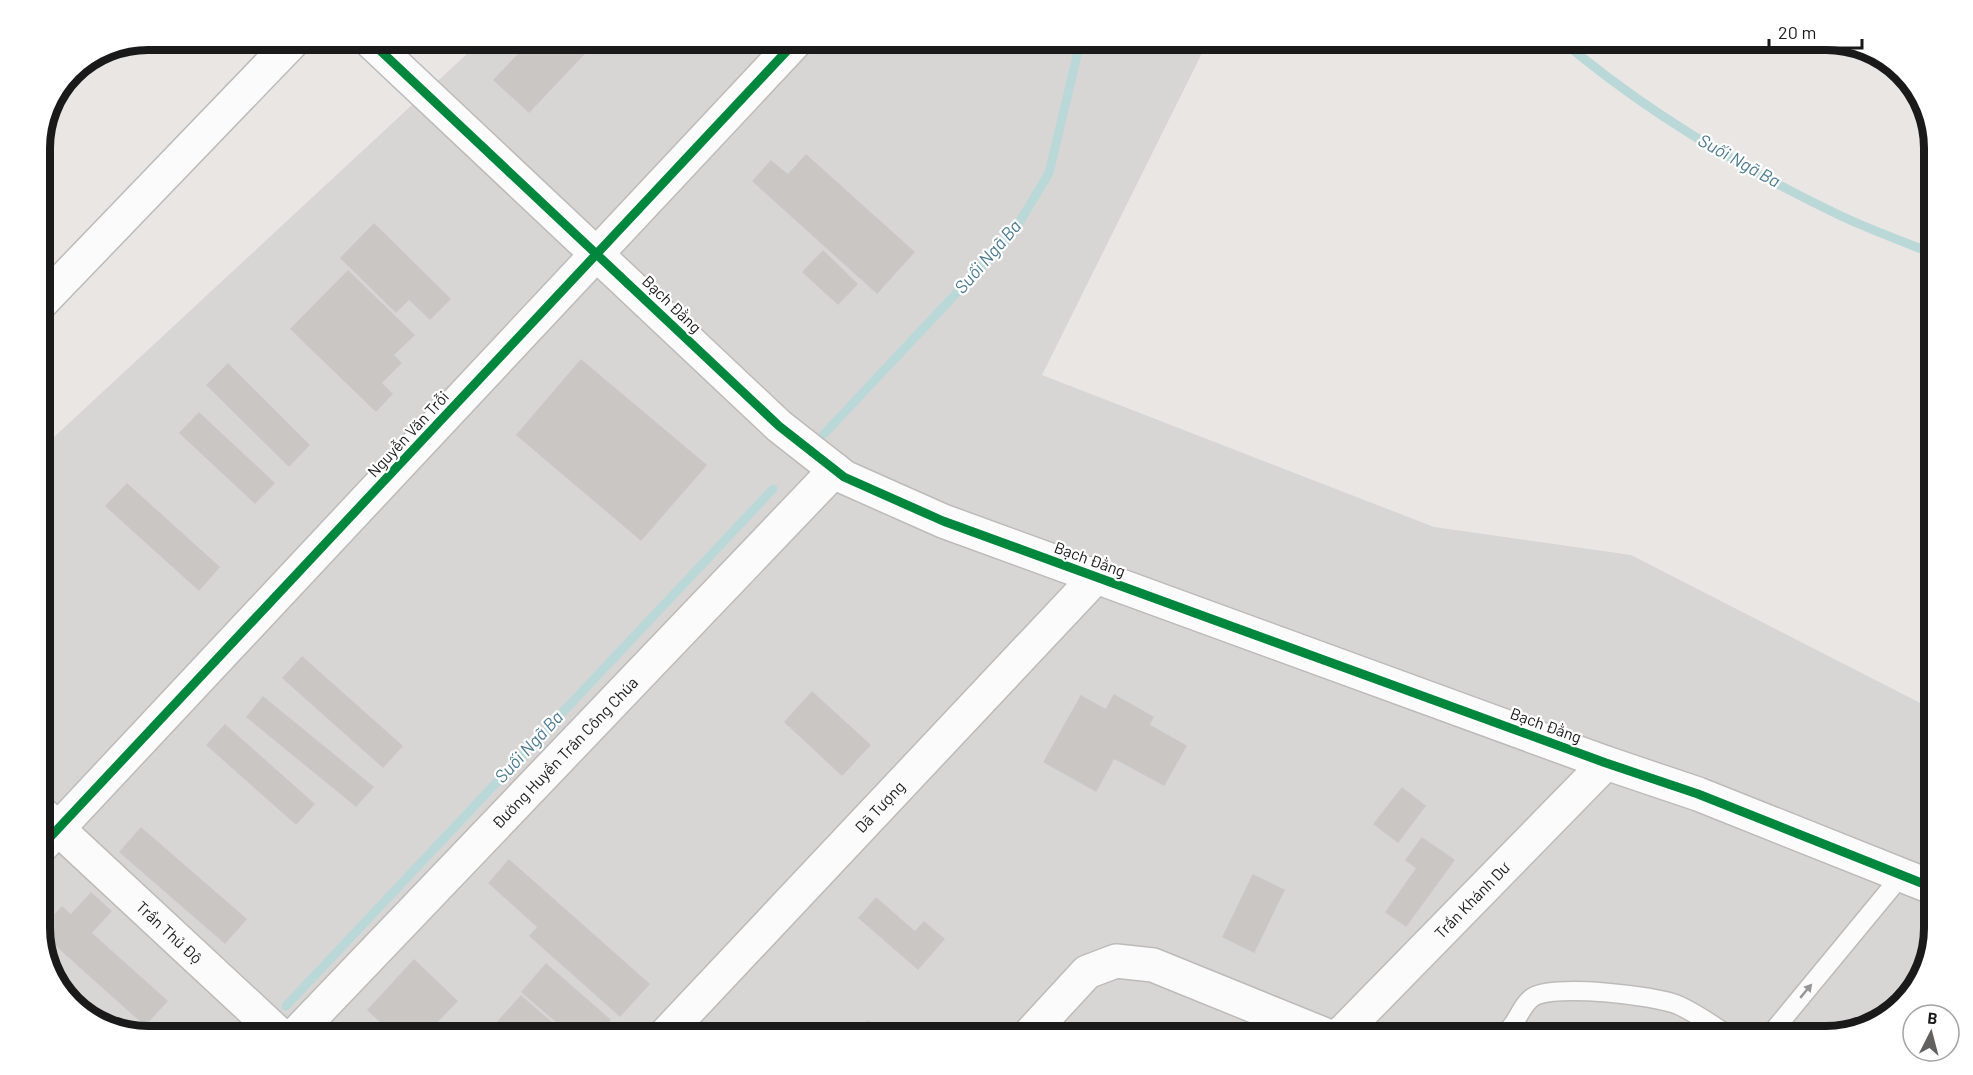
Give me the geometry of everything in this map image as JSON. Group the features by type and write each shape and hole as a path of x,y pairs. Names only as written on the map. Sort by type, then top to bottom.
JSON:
{"street":[{"path":"50,294 284,50"},
{"name":"Bạch Đằng","path":"380,50 779,426 844,477 943,521 1606,763 1698,794 1924,884"},
{"name":"Nguyễn Văn Trỗi","path":"50,825 597,254 788,50"},
{"name":"Đường Huyền Trân Công Chúa","path":"305,1025 835,470"},
{"name":"Dã Tượng","path":"674,1025 1096,577"},
{"name":"Trần Khánh Dư","path":"1350,1025 1606,763"},
{"name":"Trần Thủ Độ","path":"50,833 269,1025"},
{"path":"1038,1025 1088,972 1116,961 1153,964 1301,1025"}],"lane":[{"path":"1778,1025 1901,876"},
{"path":"1514,1025 1530,999 1542,993 1561,991 1652,997 1677,1005 1712,1025"}],"shaded area":[{"path":"471,50 1204,50 1042,375 1434,527 1631,555 1924,705 1924,928 1920,953 1907,982 1890,1001 1863,1018 1839,1025 134,1025 122,1022 93,1009 74,992 60,971 51,947 50,441"}],"building":[{"path":"523,50 588,50 529,112 494,80"},
{"path":"806,155 914,252 877,293 753,181 771,161 788,175"},
{"path":"374,224 450,299 430,319 409,299 396,312 341,258"},
{"path":"823,251 857,284 838,304 803,272"},
{"path":"348,271 414,335 393,355 401,363 381,383 392,394 376,411 291,329"},
{"path":"581,360 706,465 641,540 517,435"},
{"path":"228,364 309,445 289,466 207,385"},
{"path":"199,413 274,483 255,503 180,433"},
{"path":"127,484 219,567 199,590 106,506"},
{"path":"302,657 402,746 383,767 283,678"},
{"path":"812,692 870,745 842,775 785,722"},
{"path":"1114,695 1153,717 1149,725 1186,746 1164,785 1114,758 1096,791 1044,762 1081,696 1106,710"},
{"path":"263,697 373,787 356,806 247,717"},
{"path":"225,725 314,804 296,824 207,745"},
{"path":"1402,788 1425,806 1398,842 1374,824"},
{"path":"141,828 246,919 225,943 120,852"},
{"path":"1422,838 1454,860 1406,926 1386,912 1417,868 1406,860"},
{"path":"509,860 649,984 620,1016 530,936 538,927 489,883"},
{"path":"1253,875 1284,890 1254,952 1223,937"},
{"path":"91,893 111,911 91,933 167,1001 145,1025 50,940 50,920 62,907 71,915"},
{"path":"876,898 915,932 924,922 944,939 918,969 859,918"},
{"path":"414,960 457,1001 434,1025 425,1021 421,1025 384,1025 368,1010"},
{"path":"546,964 610,1020 606,1025 560,1025 522,992"},
{"path":"521,996 554,1025 495,1025"}],"waterway":[{"name":"Suối Ngã Ba","path":"824,434 1013,233 1049,173 1078,50"},
{"name":"Suối Ngã Ba","path":"1574,50 1658,113 1729,157 1837,214 1923,250"},
{"name":"Suối Ngã Ba","path":"286,1006 773,489"}],"cycle path":[{"path":"380,50 779,426 844,477 943,521 1606,763 1698,794 1924,884"},
{"path":"50,837 788,50"}]}
